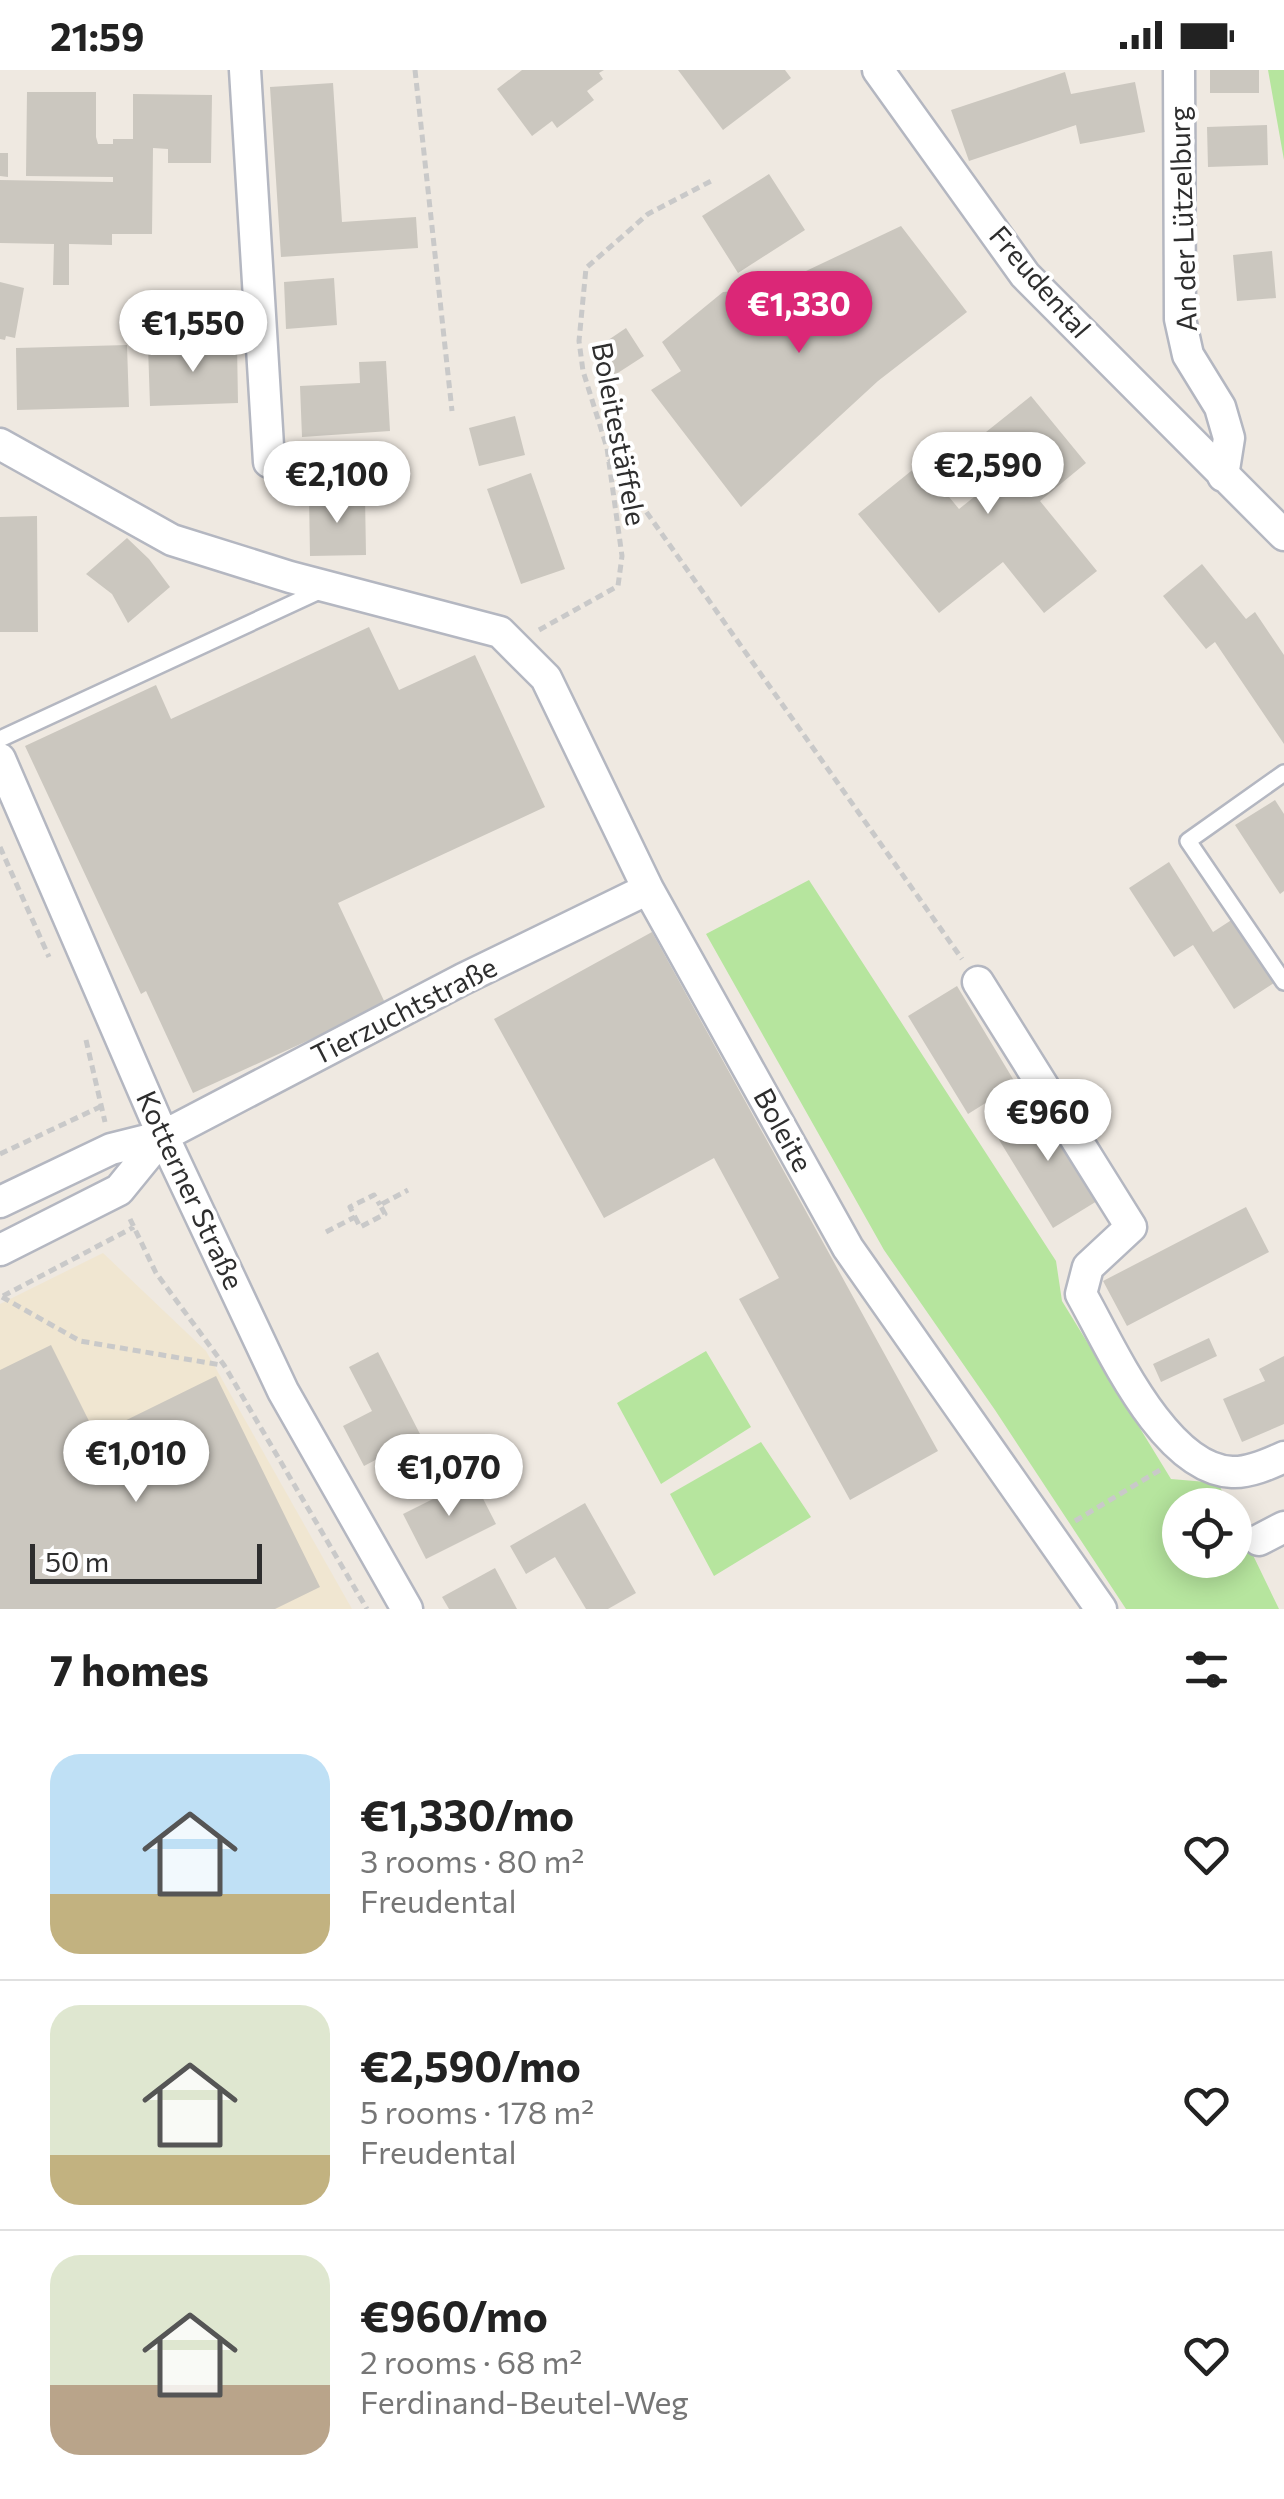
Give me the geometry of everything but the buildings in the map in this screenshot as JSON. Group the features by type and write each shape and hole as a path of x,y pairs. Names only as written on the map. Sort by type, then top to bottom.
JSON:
{"street":[{"path":"245,70 269,462"},
{"name":"Freudental","path":"878,70 1026,275 1284,535"},
{"name":"An der Lützelburg","path":"1179,70 1180,320 1188,354 1220,407 1230,438 1223,476"},
{"path":"0,444 172,540 508,638"},
{"name":"Boleite","path":"508,638 546,678 648,889 848,1248 1101,1609"},
{"name":"Kotterner Straße","path":"0,759 163,1136 283,1391 407,1609"},
{"name":"Tierzuchtstraße","path":"163,1136 463,979 648,889"},
{"path":"978,982 1130,1227 1088,1267 1081,1294 1145,1408 1188,1454 1210,1468 1235,1473 1284,1457"},
{"path":"0,1202 110,1149 163,1136"},
{"path":"0,1250 119,1190 163,1136"}],"lane":[{"path":"0,739 330,586"},
{"path":"1284,773 1188,841 1284,982"}],"path":[{"path":"415,70 452,411"},
{"name":"Boleitestäffele","path":"508,638 618,586 622,556 608,459 583,370 579,341 586,268 648,214 713,180"},
{"path":"608,459 978,982"},
{"path":"0,847 55,970"},
{"path":"0,1154 102,1106 86,1040"},
{"path":"380,1205 408,1190"},
{"path":"374,1194 380,1205 385,1214 360,1226 350,1207 374,1194"},
{"path":"326,1232 355,1217"},
{"path":"1,1297 134,1227 156,1274 224,1365 367,1609"},
{"path":"1,1297 80,1340 224,1365"},
{"path":"1051,1535 1188,1454"}],"shaded area":[{"path":"103,1253 206,1351 352,1609 0,1609 0,1304"}],"green space":[{"path":"1268,70 1284,70 1284,160"},
{"path":"809,880 1056,1261 1062,1301 1171,1479 1218,1483 1220,1488 1162,1488 1162,1578 1252,1578 1252,1553 1279,1609 1126,1609 884,1250 706,934"},
{"path":"706,1351 751,1427 661,1484 617,1403"},
{"path":"761,1442 811,1517 714,1576 670,1494"}]}
